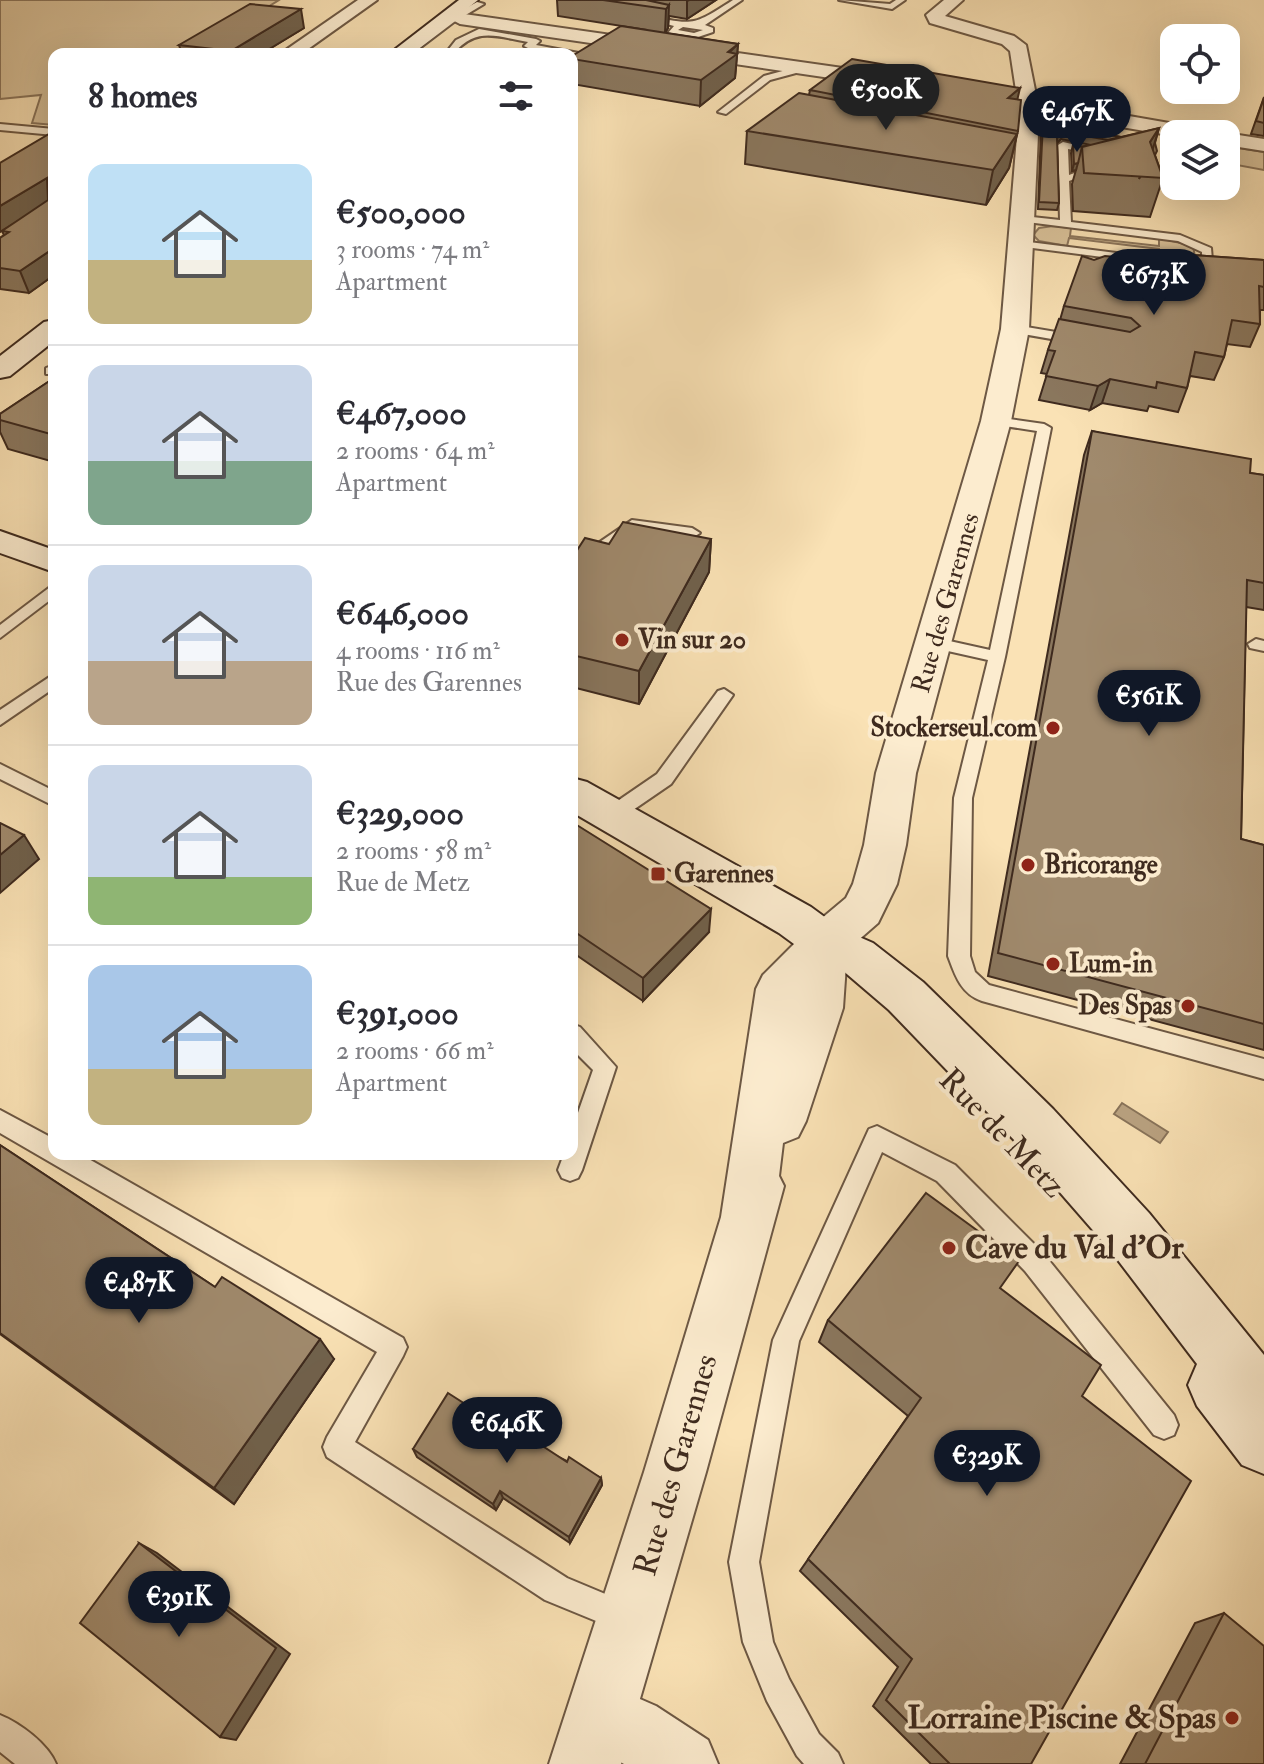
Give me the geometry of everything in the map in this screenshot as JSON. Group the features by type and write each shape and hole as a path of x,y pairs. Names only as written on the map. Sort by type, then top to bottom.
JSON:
{"street":[{"path":"298,48 369,0"},
{"name":"Rue des Garennes","path":"593,1739 675,1472 747,1214 813,1029 822,994 825,942 862,910 875,884 885,845 896,773 936,643 996,421 1015,329 1022,232 1020,164 1027,105 1015,44 936,19 935,15 955,0"},
{"path":"407,48 479,1 481,10 488,14 591,35"},
{"path":"421,48 456,17 795,65 841,79 907,84"},
{"path":"980,97 1160,128"},
{"path":"1240,141 1264,145"},
{"path":"0,370 48,333"},
{"path":"4,547 48,560"},
{"name":"Rue de Metz","path":"578,797 795,920 825,942 857,956 893,985 1035,1126 1130,1232 1264,1402"},
{"name":"Rue de Metz","path":"825,942 852,986 1007,1133 1100,1238 1264,1443"},
{"name":"Rue des Garennes","path":"593,1739 632,1730 684,1764"}],"lane":[{"path":"699,25 738,0"},
{"path":"843,0 892,7 901,0"},
{"path":"634,16 681,25 699,25 708,28 709,32 695,36 677,35 646,44"},
{"path":"415,48 456,17"},
{"path":"677,35 671,29 681,25"},
{"path":"454,48 479,31 536,41 528,46 542,48"},
{"path":"569,48 591,35"},
{"path":"578,54 596,57 578,69"},
{"path":"723,112 767,78 793,71 795,65"},
{"path":"0,127 48,131"},
{"path":"1066,224 1063,145 1108,152"},
{"path":"1064,180 1119,164"},
{"path":"1066,224 1180,238 1207,250 1208,258 1180,264 1090,253 1022,232 1066,224"},
{"path":"1089,267 1090,253"},
{"path":"1196,263 1217,269"},
{"path":"1015,329 1093,342"},
{"path":"996,421 1044,428 997,657 963,798 959,956 966,977 982,992 1264,1069"},
{"path":"578,564 632,525 692,533"},
{"path":"0,633 48,594"},
{"path":"936,643 997,657"},
{"path":"0,719 48,684"},
{"path":"610,816 664,779 724,695"},
{"path":"0,771 48,796"},
{"path":"578,1040 605,1067 578,1146"},
{"path":"0,1121 48,1148"},
{"path":"827,1764 808,1745 758,1642 744,1562 786,1340 877,1137 946,1173 1034,1262 1164,1425"},
{"path":"68,1160 394,1347 337,1447 556,1589 630,1620"},
{"path":"570,1170 573,1160"},
{"path":"0,1731 40,1764"}],"shaded area":[{"path":"0,0 279,0 203,48 48,48 48,124 32,123 41,95 0,99"},
{"path":"1240,148 1264,152 1264,170 1240,166"},
{"path":"1039,228 1071,228 1070,236 1159,246 1159,238 1193,246 1195,257 1183,260 1161,257 1159,249 1069,238 1067,246 1039,241 1033,235"},
{"path":"1122,1103 1168,1132 1160,1143 1114,1114"}],"building":[{"path":"603,0 646,0 669,5 666,9"},
{"path":"250,4 301,9 236,48 179,45"},
{"path":"621,26 738,44 728,52 737,54 701,80 578,60 578,52"},
{"path":"852,59 1020,88 1008,98 1021,100 1018,131 810,90"},
{"path":"799,93 1017,134 993,170 747,131"},
{"path":"1264,98 1264,123 1256,121"},
{"path":"1043,124 1121,137 1108,140 1063,132 1057,138 1059,203 1039,202"},
{"path":"1159,128 1150,142 1160,178 1084,173 1082,147"},
{"path":"48,135 48,200 47,178 0,206 0,163"},
{"path":"1073,145 1082,147 1078,163 1074,164"},
{"path":"48,200 48,252 20,271 0,268 0,238 9,232 2,231"},
{"path":"1178,254 1264,260 1264,287 1259,286 1260,324 1232,320 1224,357 1195,352 1187,388 1157,382 1156,388 1110,379 1098,386 1046,376 1055,351 1048,350 1059,319 1130,332 1140,326 1131,318 1064,306 1082,256 1094,260 1105,256 1179,263"},
{"path":"48,382 48,433 0,420 0,414"},
{"path":"1092,431 1251,459 1250,473 1264,475 1264,583 1247,580 1241,839 1264,845 1264,1024 998,953"},
{"name":"Vin sur 20","path":"623,522 711,539 639,671 578,656 578,549 585,538 609,544"},
{"path":"0,823 24,835 0,855"},
{"path":"578,826 711,909 643,978 578,934"},
{"path":"0,1145 215,1287 222,1277 320,1339 214,1488 0,1333"},
{"path":"926,1193 1019,1261 1000,1288 1101,1365 1082,1396 1191,1481 1031,1764 950,1764 886,1700 912,1659 808,1559 921,1398 828,1320"},
{"path":"448,1393 512,1434 515,1428 567,1462 569,1457 601,1478 569,1537 500,1491 493,1504 413,1449"},
{"path":"139,1543 276,1648 220,1737 80,1623"},
{"path":"1224,1613 1264,1646 1264,1764 1145,1764"}],"place":[{"name":"Vin sur 20","path":"622,640"},
{"name":"Stockerseul.com","path":"1053,728"},
{"name":"Bricorange","path":"1028,865"},
{"name":"Garennes","path":"658,874"},
{"name":"Lum-in","path":"1053,964"},
{"name":"Des Spas","path":"1188,1006"},
{"name":"Cave du Val d'Or","path":"949,1248"},
{"name":"Lorraine Piscine & Spas","path":"1232,1718"}]}
